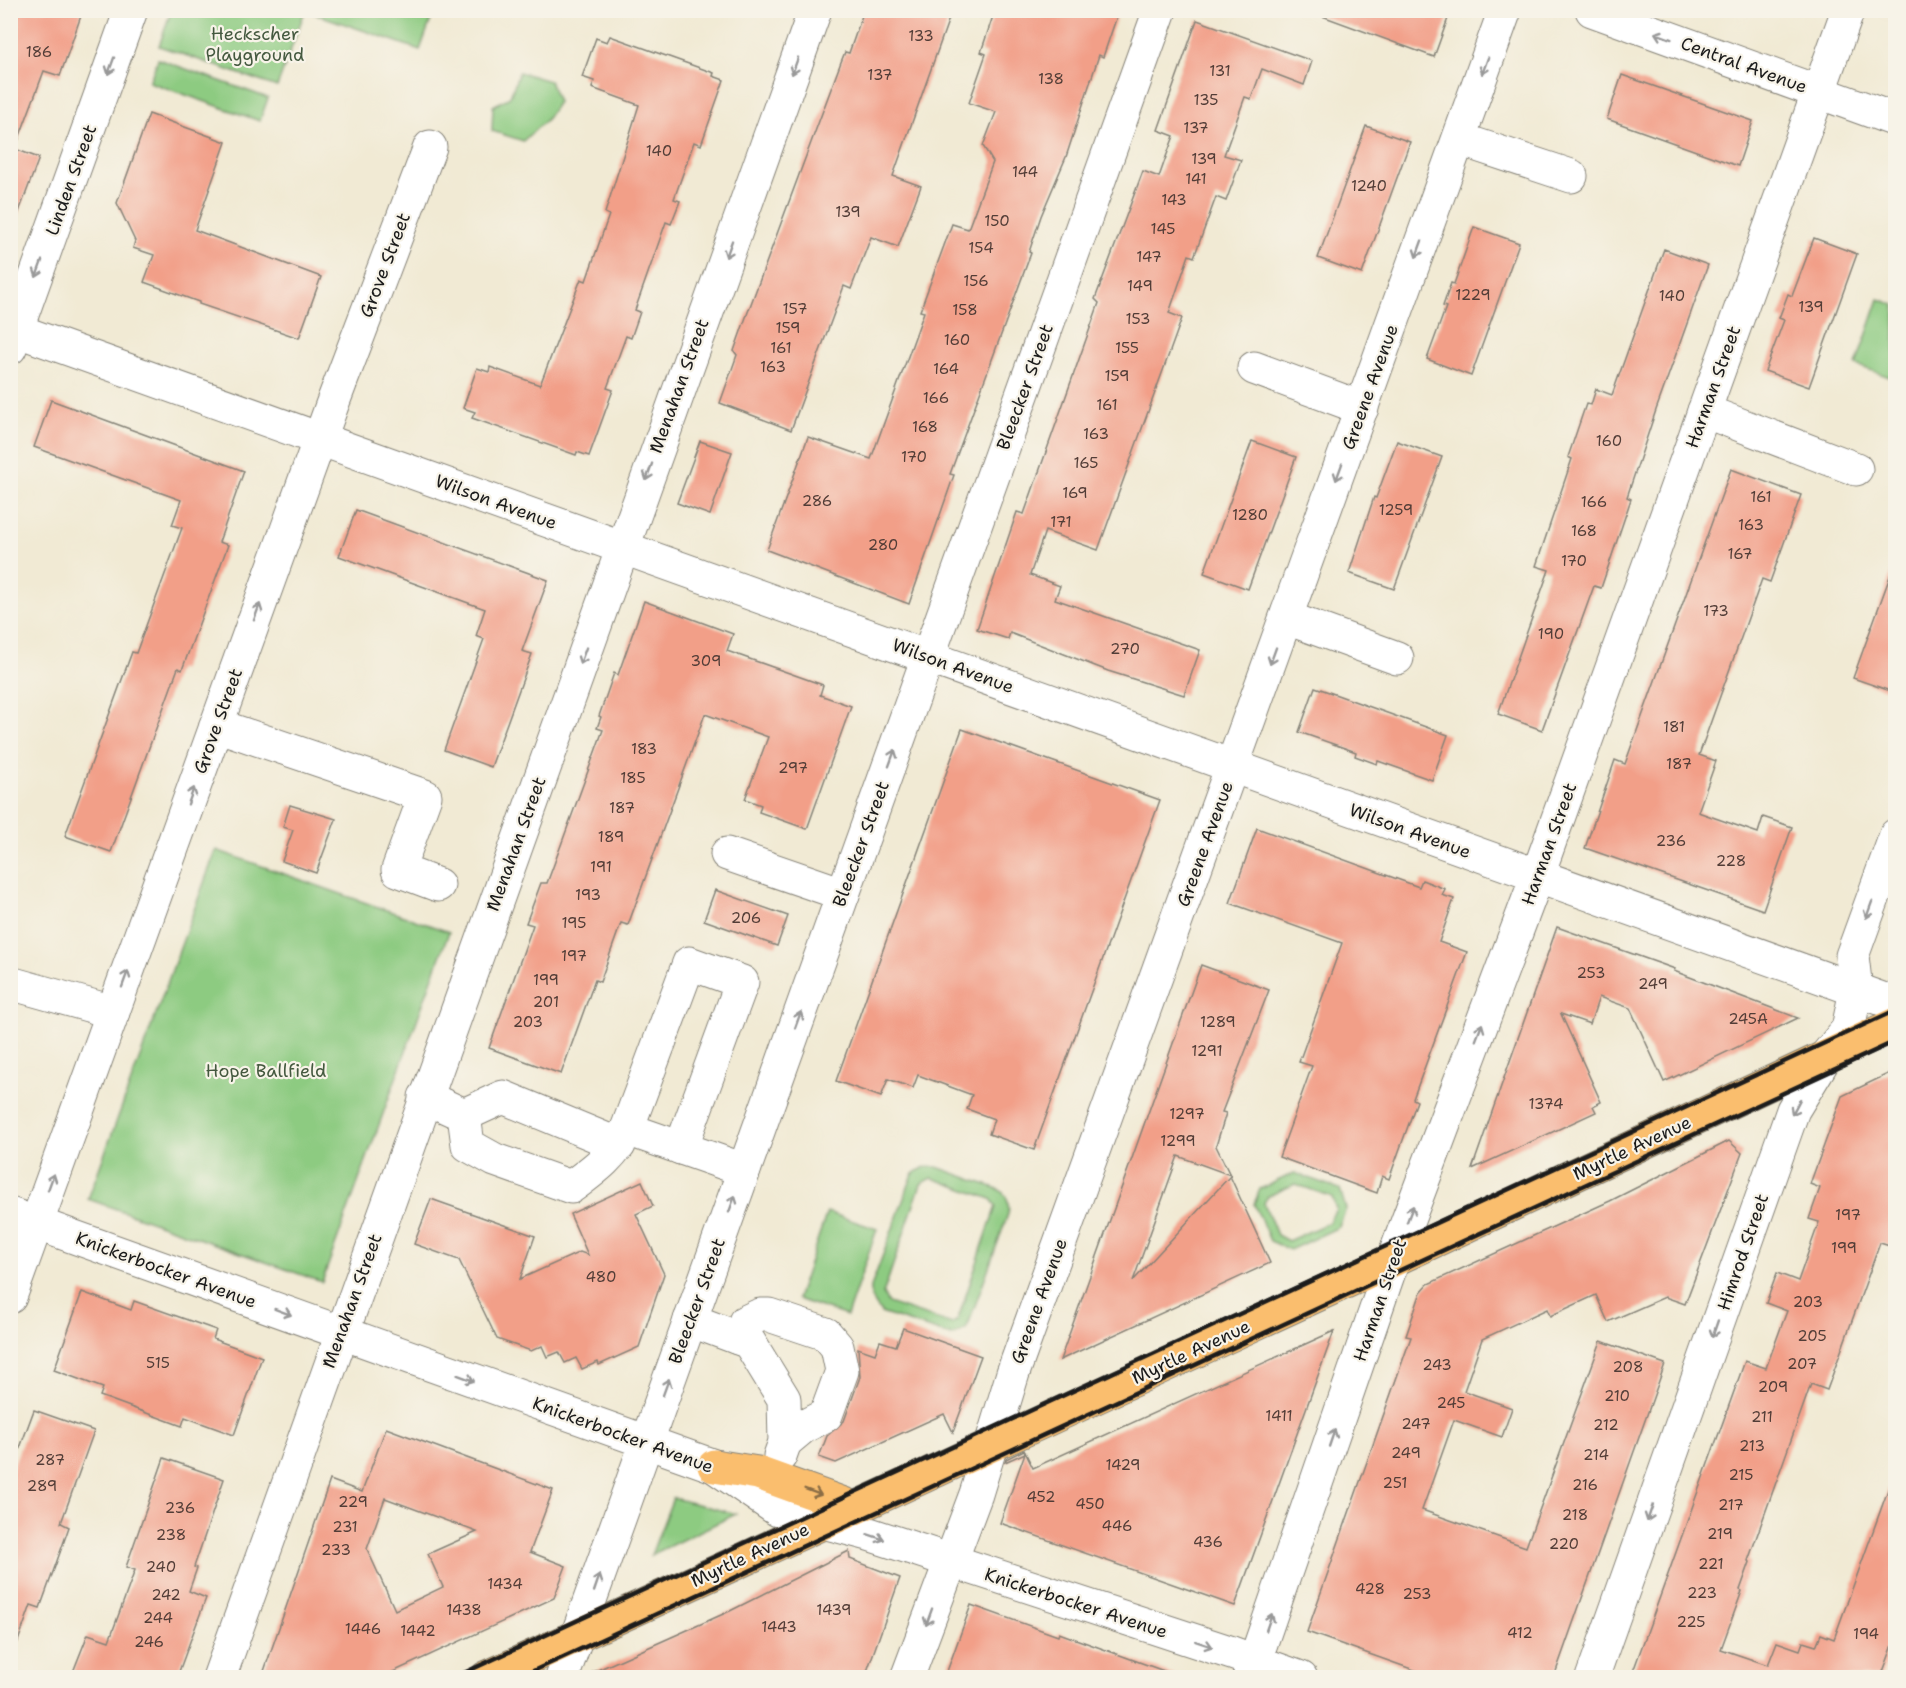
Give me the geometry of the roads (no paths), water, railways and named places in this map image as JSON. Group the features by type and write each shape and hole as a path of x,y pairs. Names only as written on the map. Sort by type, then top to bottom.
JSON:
{"main road":[{"name":"Myrtle Avenue","path":"486,1677 1393,1260 1896,1024"},
{"path":"714,1466 773,1478 852,1507"}],"street":[{"name":"Linden Street","path":"13,335 131,10"},
{"name":"Menahan Street","path":"219,1677 815,10"},
{"name":"Bleecker Street","path":"562,1677 1160,10"},
{"name":"Greene Avenue","path":"907,1677 993,1443 1004,1399 1504,10"},
{"name":"Central Avenue","path":"1592,10 1896,120"},
{"name":"Harman Street","path":"1252,1669 1393,1260 1537,877 1848,10"},
{"path":"1459,139 1571,176"},
{"name":"Grove Street","path":"10,1297 24,1218 113,1012 320,439 430,147"},
{"name":"Wilson Avenue","path":"13,335 320,439 1896,1004"},
{"path":"1254,368 1362,408"},
{"path":"1704,411 1856,469"},
{"path":"1287,618 1397,658"},
{"path":"216,725 425,796 398,870 438,885"},
{"name":"Himrod Street","path":"1592,1677 1793,1110 1826,1056 1848,1029 1856,990 1852,956 1896,835"},
{"path":"727,854 843,894"},
{"path":"464,1115 468,1145 495,1160 571,1187 599,1167 623,1137 689,963 742,982 681,1148"},
{"path":"10,983 113,1012"},
{"path":"425,1097 464,1115 503,1098 623,1137 681,1148 744,1170"},
{"name":"Knickerbocker Avenue","path":"24,1218 341,1334 714,1466 778,1510 869,1534 1252,1669 1301,1677"},
{"path":"738,1338 745,1322 760,1315 769,1315 826,1334 837,1347 842,1371 831,1407 826,1415 803,1427 785,1442"},
{"path":"690,1320 748,1342 784,1399 785,1442 773,1478"}],"railway":[{"path":"453,1678 1896,1010"},
{"path":"518,1678 1896,1041"}],"park label":[{"name":"Heckscher Playground","path":"255,44"},
{"name":"Hope Ballfield","path":"266,1071"}]}
